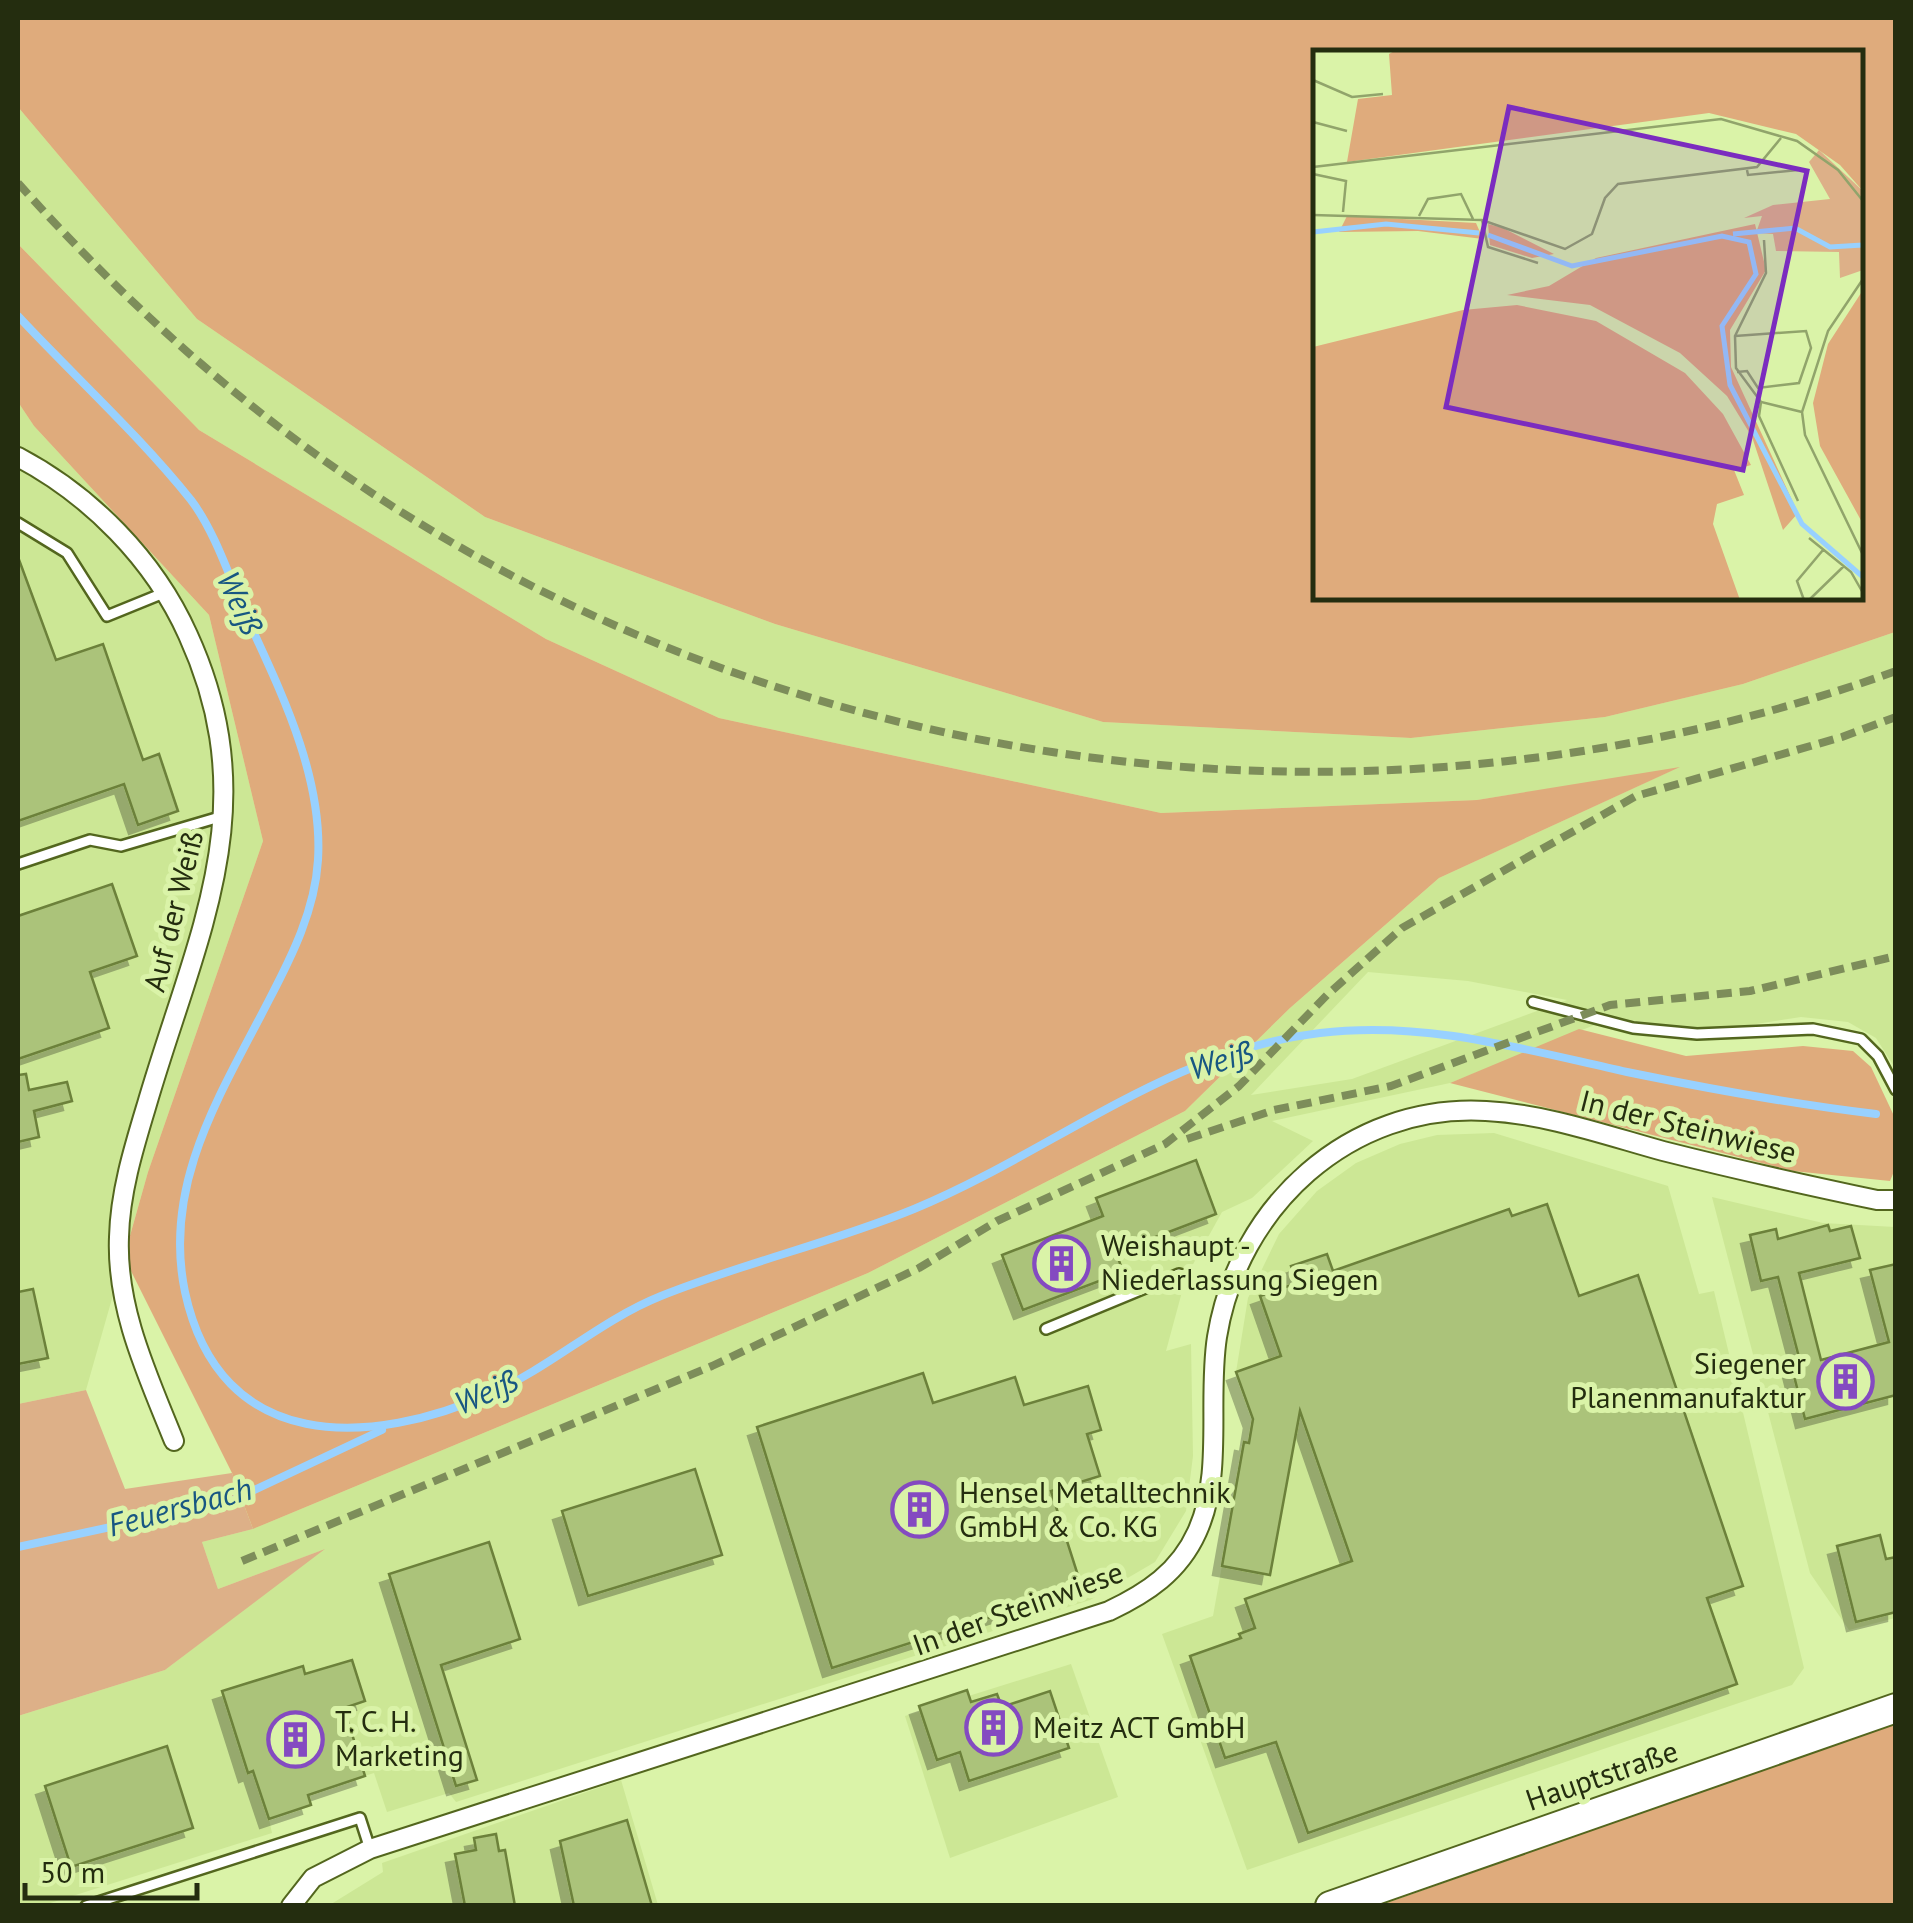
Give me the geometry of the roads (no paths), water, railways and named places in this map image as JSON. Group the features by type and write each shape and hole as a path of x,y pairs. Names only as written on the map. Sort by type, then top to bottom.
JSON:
{"main road":[{"name":"Hauptstraße","path":"1330,1906 1896,1708"}],"street":[{"name":"Auf der Weiß","path":"18,457 78,494 130,545 166,592 206,674 223,744 226,816 215,887 128,1168 119,1238 124,1303 174,1442"},
{"name":"In der Steinwiese","path":"291,1906 313,1878 370,1849 1072,1624 1147,1592 1183,1555 1197,1532 1209,1492 1217,1339 1228,1288 1242,1253 1274,1204 1311,1168 1341,1146 1384,1126 1428,1115 1484,1110 1540,1118 1733,1169 1877,1200 1896,1200"}],"lane":[{"path":"18,523 67,553 108,616 166,592"},
{"path":"18,864 90,840 121,846 202,818 226,816"},
{"path":"1534,1002 1633,1028 1697,1034 1814,1029 1861,1040 1878,1056 1896,1090"},
{"path":"1046,1329 1179,1274 1228,1288"},
{"path":"86,1906 360,1818 370,1849"}],"waterway":[{"name":"Weiß","path":"18,316 150,452 200,513 274,677 298,737 314,798 318,860 307,915 294,950 216,1104 189,1176 182,1213 180,1252 185,1292 203,1345 231,1384 265,1410 306,1424 351,1428 398,1423 447,1410 515,1381 618,1317 661,1296 914,1209 1161,1082 1264,1043 1359,1030 1437,1034 1720,1090 1876,1114"},
{"name":"Feuersbach","path":"18,1547 231,1501 382,1430"}],"railway":[{"path":"18,183 120,289 229,387 307,448 484,561 673,650 870,715 1074,755 1281,771 1489,763 1695,730 1896,671"},
{"path":"242,1561 712,1366 919,1268 997,1221 1165,1144 1239,1086 1327,995 1402,928 1636,796 1842,737 1896,717"},
{"path":"1187,1139 1274,1110 1391,1086 1610,1005 1750,991 1896,956"}],"place":[{"name":"Weishaupt - Niederlassung Siegen","path":"1062,1263"},
{"name":"Siegener Planenmanufaktur","path":"1845,1381"},
{"name":"Hensel Metalltechnik GmbH & Co. KG","path":"920,1510"},
{"name":"Meitz ACT GmbH","path":"994,1728"},
{"name":"T. C. H. Marketing","path":"296,1739"}]}
